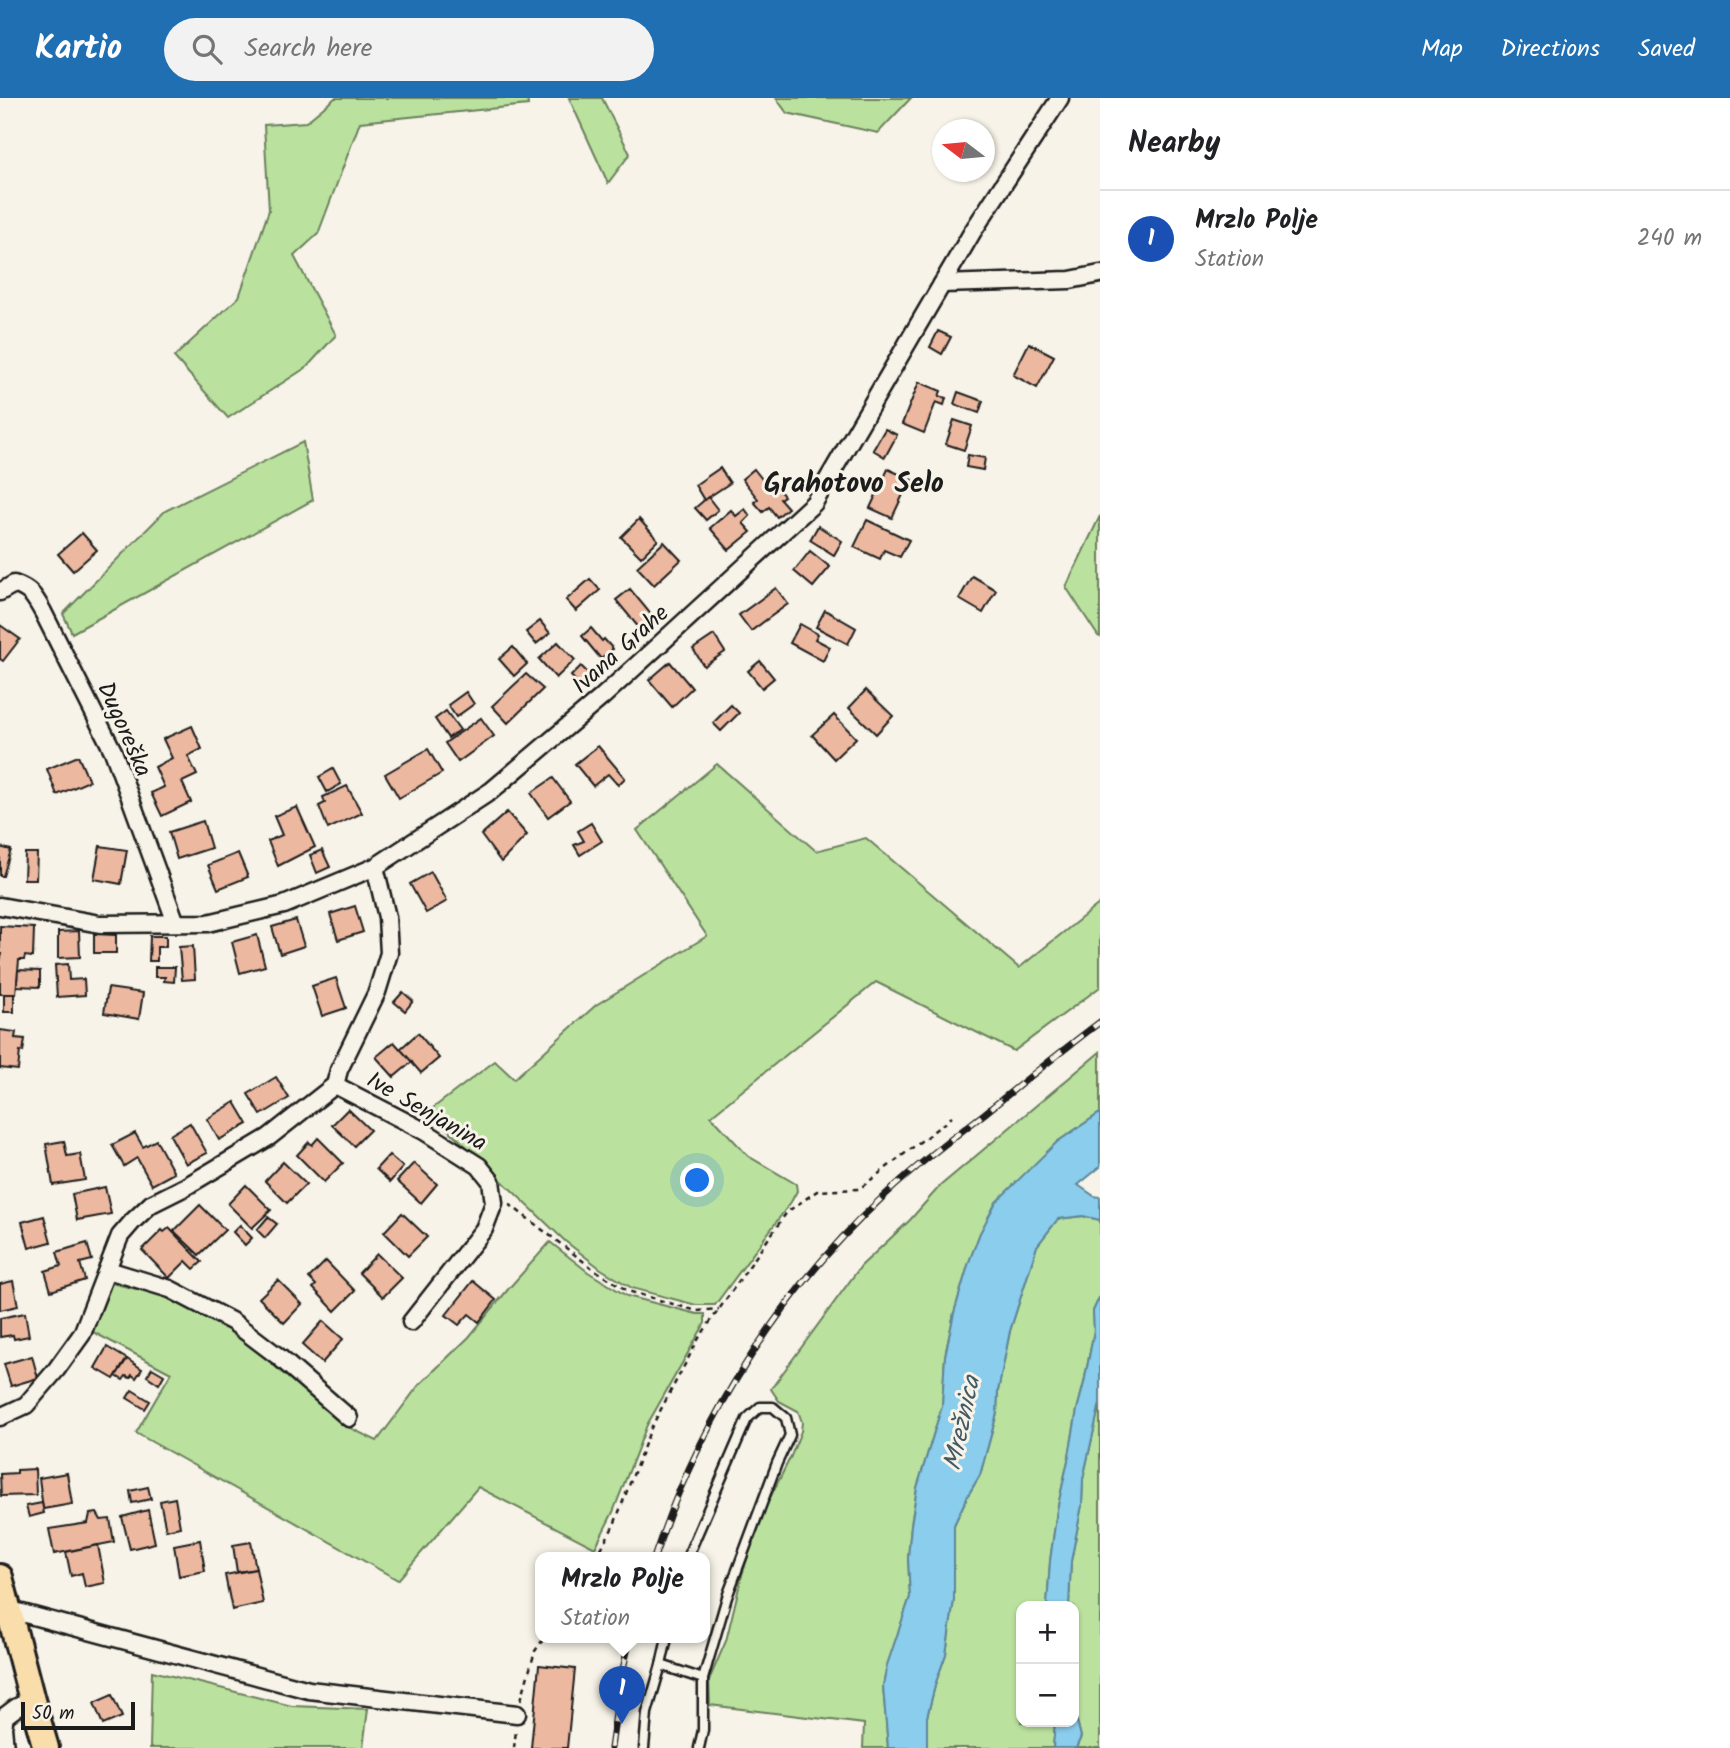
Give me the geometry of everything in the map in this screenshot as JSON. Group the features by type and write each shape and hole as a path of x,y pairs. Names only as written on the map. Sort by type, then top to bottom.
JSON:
{"main road":[{"path":"0,1577 46,1748"}],"street":[{"name":"Ivana Grahe","path":"0,906 100,924 208,923 284,905 375,866 491,791 601,698 814,503 973,231 1059,98"},
{"path":"942,284 1070,280 1100,274"},
{"name":"Dugoreška","path":"0,592 14,584 26,588 44,612 114,751 176,923"},
{"name":"Ive Senjanina","path":"0,1417 26,1405 82,1334 120,1237 133,1221 151,1204 269,1137 335,1085 338,1070 377,992 389,953 387,917 375,866"},
{"name":"Ive Senjanina","path":"335,1085 424,1131 479,1166 491,1181 492,1192"},
{"path":"411,1322 484,1228 494,1203 492,1192"},
{"path":"108,1269 170,1289 233,1322 279,1357 349,1418"},
{"path":"7,1609 309,1690 517,1714"},
{"path":"5,1748 5,1716 32,1700"}],"lane":[{"path":"690,1552 747,1419 760,1407 773,1407 786,1418 790,1435 727,1597 703,1679 703,1730 699,1748"},
{"path":"644,1748 647,1713 666,1643"},
{"path":"661,1665 703,1679"}],"path":[{"path":"599,1552 614,1525 651,1428 699,1338 787,1212 817,1191 859,1189 952,1117"},
{"path":"492,1192 592,1268 628,1291 696,1311 719,1309"},
{"path":"514,1748 517,1714 535,1651 541,1643"}],"green space":[{"path":"335,98 527,98 528,105 360,122 318,234 294,256 336,335 307,367 228,418 174,357 239,297 269,210 264,125 306,122"},
{"path":"569,98 602,98 630,154 608,183"},
{"path":"776,98 911,98 878,133 787,113"},
{"path":"303,442 313,500 72,633 63,614 165,511"},
{"path":"1100,516 1100,637 1066,587"},
{"path":"717,764 816,851 866,838 1019,968 1100,903 1100,987 1014,1051 876,982 711,1116 748,1156 796,1184 797,1191 715,1305 696,1305 632,1288 601,1269 565,1241 429,1111 495,1061 514,1079 596,1005 707,936 637,830"},
{"path":"1100,1052 1100,1113 1057,1142 980,1233 969,1262 945,1356 942,1406 917,1488 908,1558 910,1597 883,1686 888,1748 863,1748 864,1724 710,1705 709,1680 726,1641 742,1575 760,1518 801,1431 802,1422 798,1411 779,1401 771,1389 861,1266 910,1220 940,1186"},
{"path":"1083,1216 1100,1220 1100,1296 1093,1311 1094,1330 1057,1510 1047,1601 1016,1601 1016,1727 1055,1727 1053,1748 927,1748 927,1717 946,1654 954,1600 954,1525 980,1475 997,1413 998,1391 1010,1331 1037,1246 1058,1219"},
{"path":"550,1242 588,1272 627,1296 705,1314 705,1323 647,1425 613,1512 595,1548 478,1487 398,1580 136,1433 171,1373 91,1331 111,1283 170,1297 254,1343 348,1427 377,1441 419,1385 469,1337"},
{"path":"1100,1403 1100,1748 1076,1748 1081,1737 1078,1727 1079,1601 1069,1601 1071,1561 1082,1505 1083,1479"},
{"path":"152,1671 292,1706 368,1709 363,1748 150,1748"}],"water":[{"name":"Mrežnica","path":"1100,1113 1100,1167 1078,1185 1100,1197 1100,1220 1083,1216 1058,1219 1037,1246 1010,1331 998,1391 997,1413 980,1475 954,1525 954,1600 946,1654 927,1717 927,1748 888,1748 883,1686 887,1665 910,1597 908,1558 917,1488 942,1406 945,1356 969,1262 996,1202 1057,1142"},
{"path":"1100,1296 1100,1403 1083,1479 1082,1505 1071,1561 1069,1601 1047,1601 1057,1510 1094,1331 1093,1311"},
{"path":"1055,1727 1078,1727 1081,1737 1076,1748 1053,1748"}],"building":[{"path":"938,331 951,337 942,354 930,347"},
{"path":"1029,343 1054,356 1037,388 1013,375"},
{"path":"919,382 941,391 939,396 946,398 944,405 936,402 924,433 902,424"},
{"path":"958,392 983,401 979,413 954,404"},
{"path":"954,420 972,426 964,450 946,444"},
{"path":"885,429 897,435 885,457 873,450"},
{"path":"968,455 985,458 983,470 966,467"},
{"path":"720,468 730,483 704,500 695,485"},
{"path":"754,469 770,489 775,485 784,496 780,499 788,508 777,517 769,507 763,512 754,502 758,499 742,479"},
{"path":"888,469 921,484 917,493 906,488 892,518 870,508"},
{"path":"708,497 718,510 706,520 695,508"},
{"path":"745,509 750,516 743,523 751,532 729,550 710,528 731,510 736,516"},
{"path":"639,519 658,540 641,557 621,537"},
{"path":"867,520 909,540 900,557 884,550 880,559 854,547"},
{"path":"818,526 842,541 834,555 810,540"},
{"path":"82,533 97,550 73,571 58,554"},
{"path":"664,542 681,560 654,585 637,567"},
{"path":"810,551 830,567 813,587 794,571"},
{"path":"972,576 996,590 983,613 959,599"},
{"path":"590,579 600,590 576,611 566,600"},
{"path":"776,588 788,604 751,631 739,615"},
{"path":"630,589 654,618 640,629 616,600"},
{"path":"825,610 856,628 848,644 816,627"},
{"path":"540,621 550,633 536,644 526,632"},
{"path":"800,624 818,634 815,639 830,647 823,661 790,643"},
{"path":"0,625 20,639 3,661 0,659"},
{"path":"591,628 613,649 601,659 582,636"},
{"path":"714,635 725,652 704,666 693,649"},
{"path":"558,642 575,660 556,678 539,659"},
{"path":"513,647 527,664 514,676 499,659"},
{"path":"760,661 774,678 762,688 748,671"},
{"path":"670,662 692,688 672,707 649,680"},
{"path":"581,666 589,674 579,685 571,676"},
{"path":"526,674 543,689 508,723 492,706"},
{"path":"866,690 893,716 876,734 849,708"},
{"path":"466,692 474,704 456,717 448,705"},
{"path":"731,705 739,713 721,731 713,723"},
{"path":"446,711 460,730 448,738 435,719"},
{"path":"834,715 856,738 834,759 812,735"},
{"path":"481,718 494,736 458,762 445,743"},
{"path":"192,726 202,749 188,756 197,775 182,782 191,802 162,816 151,793 164,787 155,767 172,758 163,739"},
{"path":"598,746 625,778 618,785 608,774 593,786 575,764"},
{"path":"428,749 442,773 399,798 385,774"},
{"path":"78,756 89,781 57,795 47,769"},
{"path":"333,769 341,784 327,792 319,777"},
{"path":"553,778 570,801 548,817 531,793"},
{"path":"347,786 362,813 328,829 319,806 325,803 323,797"},
{"path":"297,807 315,847 278,866 268,841 282,835 274,816"},
{"path":"507,812 527,835 501,862 481,835"},
{"path":"203,821 211,848 177,859 169,832"},
{"path":"591,823 602,841 580,855 574,845 584,841 578,831"},
{"path":"100,846 127,850 121,884 94,879"},
{"path":"0,847 11,850 3,876 0,876"},
{"path":"322,850 330,867 317,873 310,855"},
{"path":"25,853 37,853 36,879 24,879"},
{"path":"238,853 248,877 218,889 208,865"},
{"path":"431,872 447,901 426,913 410,884"},
{"path":"355,906 363,932 338,940 330,914"},
{"path":"296,920 304,946 280,954 272,927"},
{"path":"0,926 34,928 33,957 25,956 24,960 19,960 16,994 0,994"},
{"path":"79,931 80,957 58,958 58,932"},
{"path":"94,934 116,935 116,953 94,953"},
{"path":"257,935 265,966 240,973 232,942"},
{"path":"150,936 166,936 166,947 157,947 157,961 149,961"},
{"path":"193,946 195,979 182,980 179,947"},
{"path":"68,964 69,980 84,979 85,995 57,997 55,965"},
{"path":"155,967 175,967 174,982 164,981 165,977 155,977"},
{"path":"18,970 40,971 40,987 17,986"},
{"path":"336,978 346,1008 322,1016 312,986"},
{"path":"108,988 143,993 139,1019 104,1013"},
{"path":"403,992 413,1001 405,1011 394,1002"},
{"path":"4,994 14,994 14,1012 4,1012"},
{"path":"0,1030 16,1032 15,1038 25,1039 23,1052 20,1051 18,1070 0,1068"},
{"path":"418,1033 439,1058 421,1073 400,1049"},
{"path":"394,1042 412,1062 394,1077 376,1057"},
{"path":"276,1077 289,1098 261,1115 248,1094"},
{"path":"235,1102 248,1124 219,1140 207,1119"},
{"path":"348,1109 370,1130 354,1146 332,1125"},
{"path":"190,1123 207,1153 186,1164 170,1135"},
{"path":"135,1133 143,1147 156,1140 174,1173 152,1185 137,1158 124,1166 112,1145"},
{"path":"318,1138 343,1163 324,1182 297,1155 309,1142 312,1145"},
{"path":"64,1141 67,1156 80,1154 85,1180 53,1185 46,1144"},
{"path":"389,1155 403,1167 390,1182 376,1169"},
{"path":"283,1162 306,1184 287,1203 265,1181"},
{"path":"414,1163 437,1184 421,1203 397,1181"},
{"path":"246,1185 271,1210 252,1228 228,1204"},
{"path":"105,1187 111,1214 77,1220 72,1194"},
{"path":"200,1205 225,1230 199,1255 174,1231"},
{"path":"402,1213 427,1237 408,1256 384,1232"},
{"path":"44,1216 51,1242 29,1248 22,1222"},
{"path":"268,1217 277,1224 265,1238 257,1230"},
{"path":"240,1225 252,1238 245,1245 233,1232"},
{"path":"169,1228 202,1262 194,1269 186,1261 169,1278 142,1250 162,1230 164,1232"},
{"path":"87,1243 92,1260 80,1263 85,1280 51,1291 45,1271 61,1266 57,1252"},
{"path":"377,1254 402,1278 383,1297 359,1273"},
{"path":"326,1261 355,1291 335,1311 313,1288 316,1285 309,1278"},
{"path":"278,1280 302,1304 284,1323 259,1298"},
{"path":"13,1281 18,1306 0,1310 0,1284"},
{"path":"473,1281 496,1300 479,1322 469,1314 459,1325 446,1315"},
{"path":"25,1313 29,1336 14,1339 13,1335 0,1337 0,1318"},
{"path":"323,1321 343,1339 322,1363 302,1345"},
{"path":"107,1347 127,1359 114,1379 95,1368"},
{"path":"32,1356 38,1378 11,1386 4,1364"},
{"path":"127,1359 142,1369 136,1378 132,1375 123,1380 116,1376"},
{"path":"152,1368 164,1375 159,1384 147,1376"},
{"path":"132,1390 150,1401 145,1409 127,1398"},
{"path":"35,1469 36,1495 1,1496 0,1474"},
{"path":"67,1473 72,1504 43,1509 39,1478"},
{"path":"148,1487 151,1499 132,1503 130,1491"},
{"path":"175,1498 180,1527 166,1530 160,1501"},
{"path":"42,1503 44,1513 29,1517 26,1506"},
{"path":"148,1510 155,1543 130,1549 122,1517"},
{"path":"97,1513 101,1520 110,1519 114,1542 54,1554 49,1529 88,1523 90,1514"},
{"path":"200,1540 205,1571 179,1576 174,1545"},
{"path":"251,1542 256,1569 237,1572 233,1545"},
{"path":"98,1545 105,1583 85,1587 82,1573 71,1576 66,1552"},
{"path":"256,1569 263,1603 232,1610 225,1575"},
{"path":"539,1665 575,1669 567,1748 531,1748"},
{"path":"112,1695 122,1717 103,1725 94,1703"}],"railway":[{"path":"656,1552 694,1458 719,1409 747,1362 811,1274 885,1195 933,1153 1100,1022"},
{"path":"611,1748 629,1643"}],"place":[{"name":"Mrzlo Polje","path":"622,1724"}],"district":[{"name":"Grahotovo Selo","path":"854,482"}]}
